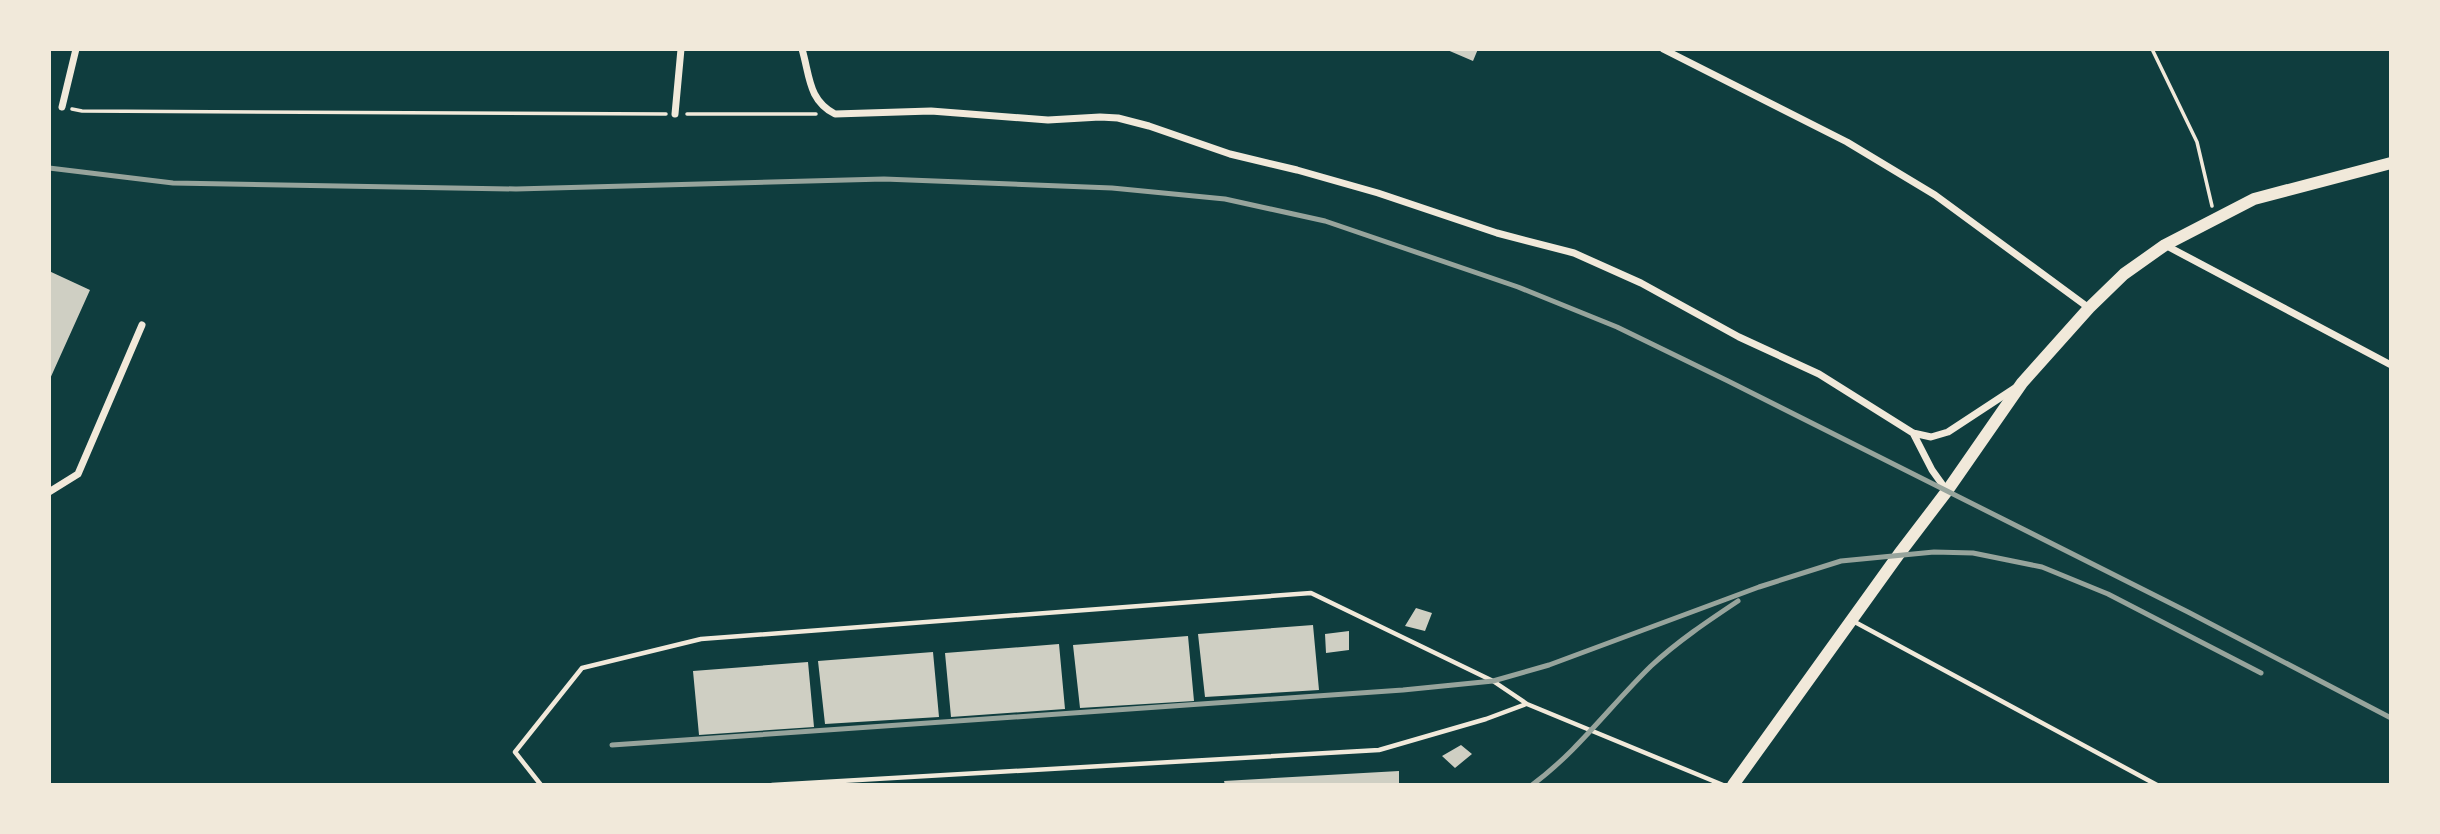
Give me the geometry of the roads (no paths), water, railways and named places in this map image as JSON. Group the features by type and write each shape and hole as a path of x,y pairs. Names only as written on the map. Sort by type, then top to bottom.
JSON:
{"main road":[{"path":"1733,785 1899,554 1948,491 2022,383 2089,308 2124,274 2165,245 2254,199 2391,163"}],"street":[{"path":"62,107 76,49"},
{"path":"675,114 681,49"},
{"path":"802,49 814,96 821,107 835,114 931,111 1048,120 1118,118 1230,154 1378,193 1497,233 1574,253 1641,283 1739,337 1819,374 1913,433 1931,437 1948,432 2022,383"},
{"path":"1663,49 1847,142 1935,195 2089,308"},
{"path":"2165,245 2391,365"},
{"path":"49,492 78,474 142,325"},
{"path":"1913,433 1932,470 1948,491"}],"lane":[{"path":"541,785 515,752 582,667 701,639 1311,593 1493,681 1527,704 1723,785"},
{"path":"1852,621 2157,785"},
{"path":"772,785 1379,750 1486,719 1527,704"}],"railway":[{"path":"49,168 173,183 516,189 884,179 1112,188 1225,199 1325,221 1518,287 1617,327 2188,612 2391,718"},
{"path":"612,745 1403,690 1493,681 1549,665 1759,587 1841,561 1934,552 1973,553 2042,567 2108,594 2261,673"},
{"path":"1532,785 1579,743 1651,666 1682,640 1738,601"}]}
